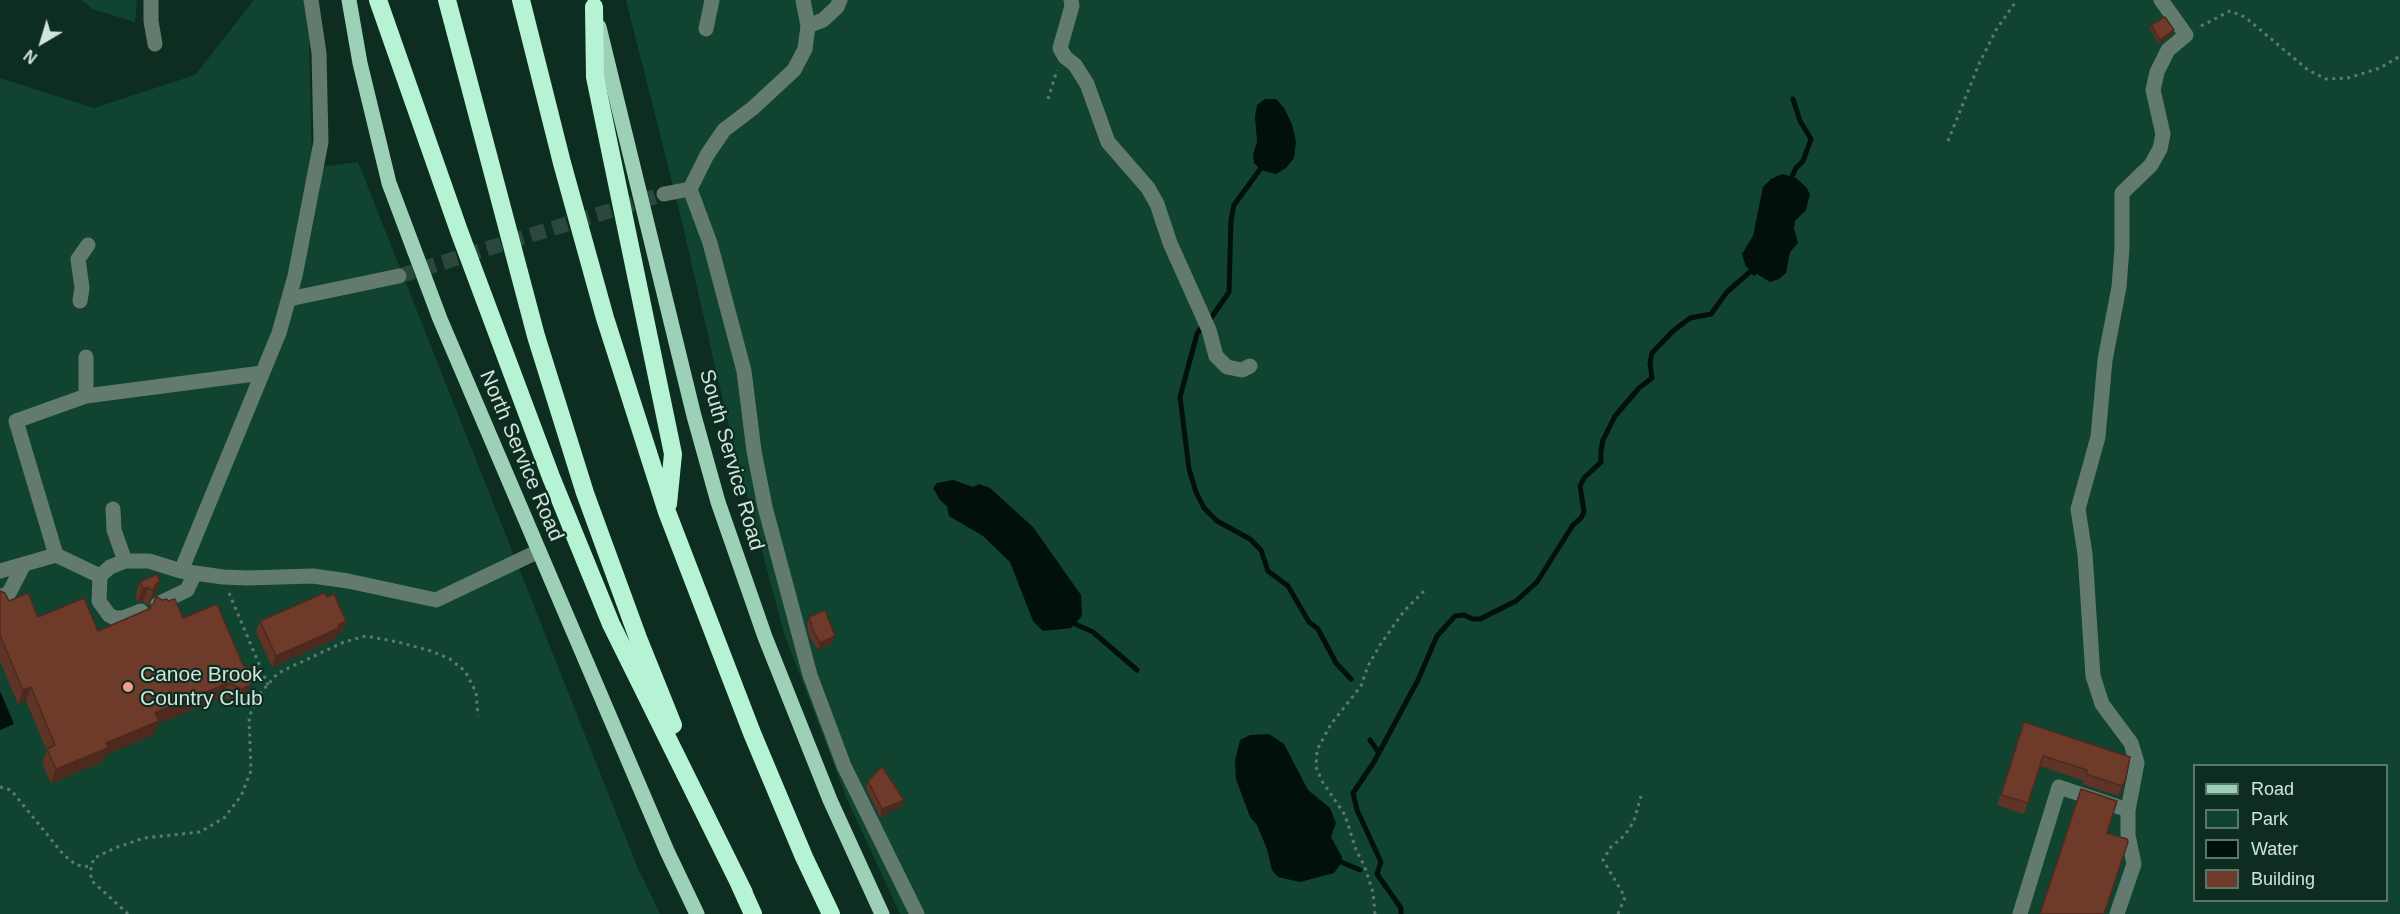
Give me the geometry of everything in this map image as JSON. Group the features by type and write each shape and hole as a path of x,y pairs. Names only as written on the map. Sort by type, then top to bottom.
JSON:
{"highway":[{"path":"378,0 501,343 551,477 610,624 744,893"},
{"path":"447,0 536,336 585,493 638,638 690,768 753,914"},
{"path":"521,0 604,318 667,512 752,733 804,857 831,914"},
{"path":"593,4 595,77 673,454 667,512"}],"main road":[{"name":"North Service Road","path":"349,0 360,63 389,183 440,319 667,851 697,914"},
{"name":"South Service Road","path":"593,4 694,416 718,502 773,659 830,800 882,914"}],"lane":[{"path":"152,0 151,21 155,44"},
{"path":"158,604 187,590 188,572 279,333 289,299 306,226 321,142 319,53 311,0"},
{"path":"706,29 712,0"},
{"path":"803,0 808,26 805,50 794,70 753,108 724,130 707,155 690,189 710,243 744,371 754,451 765,507 810,675 844,766 917,914"},
{"path":"808,26 823,20 837,8 840,0"},
{"path":"1071,0 1072,6 1060,48 1065,57 1075,65 1087,84 1108,142 1115,153 1125,160 1148,188 1209,330 1216,356 1227,367 1242,370 1250,366"},
{"path":"2116,914 2134,864 2128,835 2128,810 2137,763 2131,743 2102,704 2093,676 2085,554 2078,509 2098,437 2105,360 2120,287 2122,193 2151,165 2160,149 2163,134 2154,90 2157,72 2168,50 2186,35 2161,0"},
{"path":"664,194 690,189"},
{"path":"80,301 82,288 78,259 88,245"},
{"path":"289,299 399,276"},
{"path":"86,357 86,396"},
{"path":"56,555 16,421 86,396 262,373"},
{"path":"113,509 114,530 125,561"},
{"path":"141,611 123,618 109,615 99,601 100,576 110,567 125,561 149,561 188,572 223,577 313,576 348,580 436,600 539,551"},
{"path":"0,571 56,555 100,576"},
{"path":"0,597 9,593 24,564"},
{"path":"2020,914 2059,787 2128,810"}],"path":[{"path":"1948,141 1979,64 1996,30 2017,0"},
{"path":"2186,35 2230,11 2245,17 2308,70 2326,79 2359,75 2380,68 2400,56"},
{"path":"1048,99 1062,50"},
{"path":"223,577 239,621 268,685"},
{"path":"1375,914 1373,892 1345,815 1322,781 1316,767 1317,750 1331,724 1361,686 1368,666 1380,645 1404,611 1425,590"},
{"path":"128,914 91,880 94,858 144,838 200,832 224,818 241,796 251,771 249,717 258,696 278,673 344,642 366,636 431,651 450,659 465,671 476,692 478,716"},
{"path":"0,787 11,790 63,854 76,865 91,867"},
{"path":"1618,914 1625,897 1603,860 1611,847 1625,834 1634,821 1641,796"}],"green space":[{"path":"82,0 137,0 135,22 92,9"},
{"path":"254,0 304,0 309,38 312,168 358,162 637,866 660,914 0,914 0,78 94,108 195,75"},
{"path":"626,0 2400,0 2400,914 900,914 846,797 784,633 731,436 682,222"}],"water":[{"path":"1265,99 1276,99 1284,108 1292,124 1296,142 1294,158 1286,168 1276,174 1261,170 1254,163 1253,154 1257,142 1255,117 1257,105"},
{"path":"1782,174 1796,178 1810,194 1806,210 1795,221 1794,228 1798,243 1790,252 1786,273 1770,282 1746,267 1742,254 1753,236 1763,187 1771,179"},
{"path":"953,480 973,487 979,484 990,488 1033,527 1081,595 1082,616 1071,628 1043,631 1033,621 1010,562 983,536 949,516 947,506 940,500 933,488 937,483"},
{"path":"0,691 14,724 0,730"},
{"path":"1269,734 1284,744 1308,790 1330,808 1336,823 1331,837 1342,857 1334,873 1300,882 1278,877 1272,870 1267,849 1257,825 1250,817 1236,779 1235,761 1240,740 1250,735"}],"building":[{"path":"2165,17 2174,30 2160,40 2151,25"},
{"path":"157,574 160,581 155,585 154,591 143,588 140,582"},
{"name":"Canoe Brook Country Club","path":"0,591 5,593 9,601 28,593 38,617 84,598 98,631 151,608 156,596 168,601 175,599 183,618 217,604 243,665 250,669 253,677 250,685 242,689 228,683 155,713 159,721 106,743 108,748 56,769 47,749 55,745 31,687 23,690 0,635"},
{"path":"324,593 327,597 334,594 346,621 338,625 339,628 276,656 260,621"},
{"path":"825,610 835,636 820,643 809,617"},
{"path":"2024,722 2130,757 2125,782 2122,786 2086,774 2087,770 2043,756 2028,803 2001,795"},
{"path":"882,767 904,800 882,809 868,781"},
{"path":"2081,789 2117,801 2107,833 2127,839 2128,842 2104,914 2040,914"}],"waterway":[{"path":"1789,183 1796,168 1803,161 1811,139 1800,121 1793,99"},
{"path":"1211,318 1229,292 1231,220 1234,205 1264,164"},
{"path":"1401,914 1401,908 1377,874 1381,862 1357,810 1353,793 1374,762 1418,680 1437,636 1455,616 1464,615 1480,619 1516,601 1537,582 1573,525 1584,512 1580,486 1584,478 1601,462 1603,440 1615,416 1639,388 1652,378 1650,363 1652,353 1673,331 1690,318 1711,314 1727,292 1751,271 1754,273"},
{"path":"1203,325 1197,334 1180,397 1189,469 1196,492 1204,508 1217,521 1250,539 1261,550 1268,571 1288,586 1309,622 1318,629 1336,663 1351,679"},
{"path":"1075,624 1093,632 1137,670"},
{"path":"1370,740 1379,753"},
{"path":"1338,858 1341,862 1360,870"}],"tunnel":[{"path":"399,276 664,194"}],"place":[{"name":"Canoe Brook Country Club","path":"128,687"}]}
